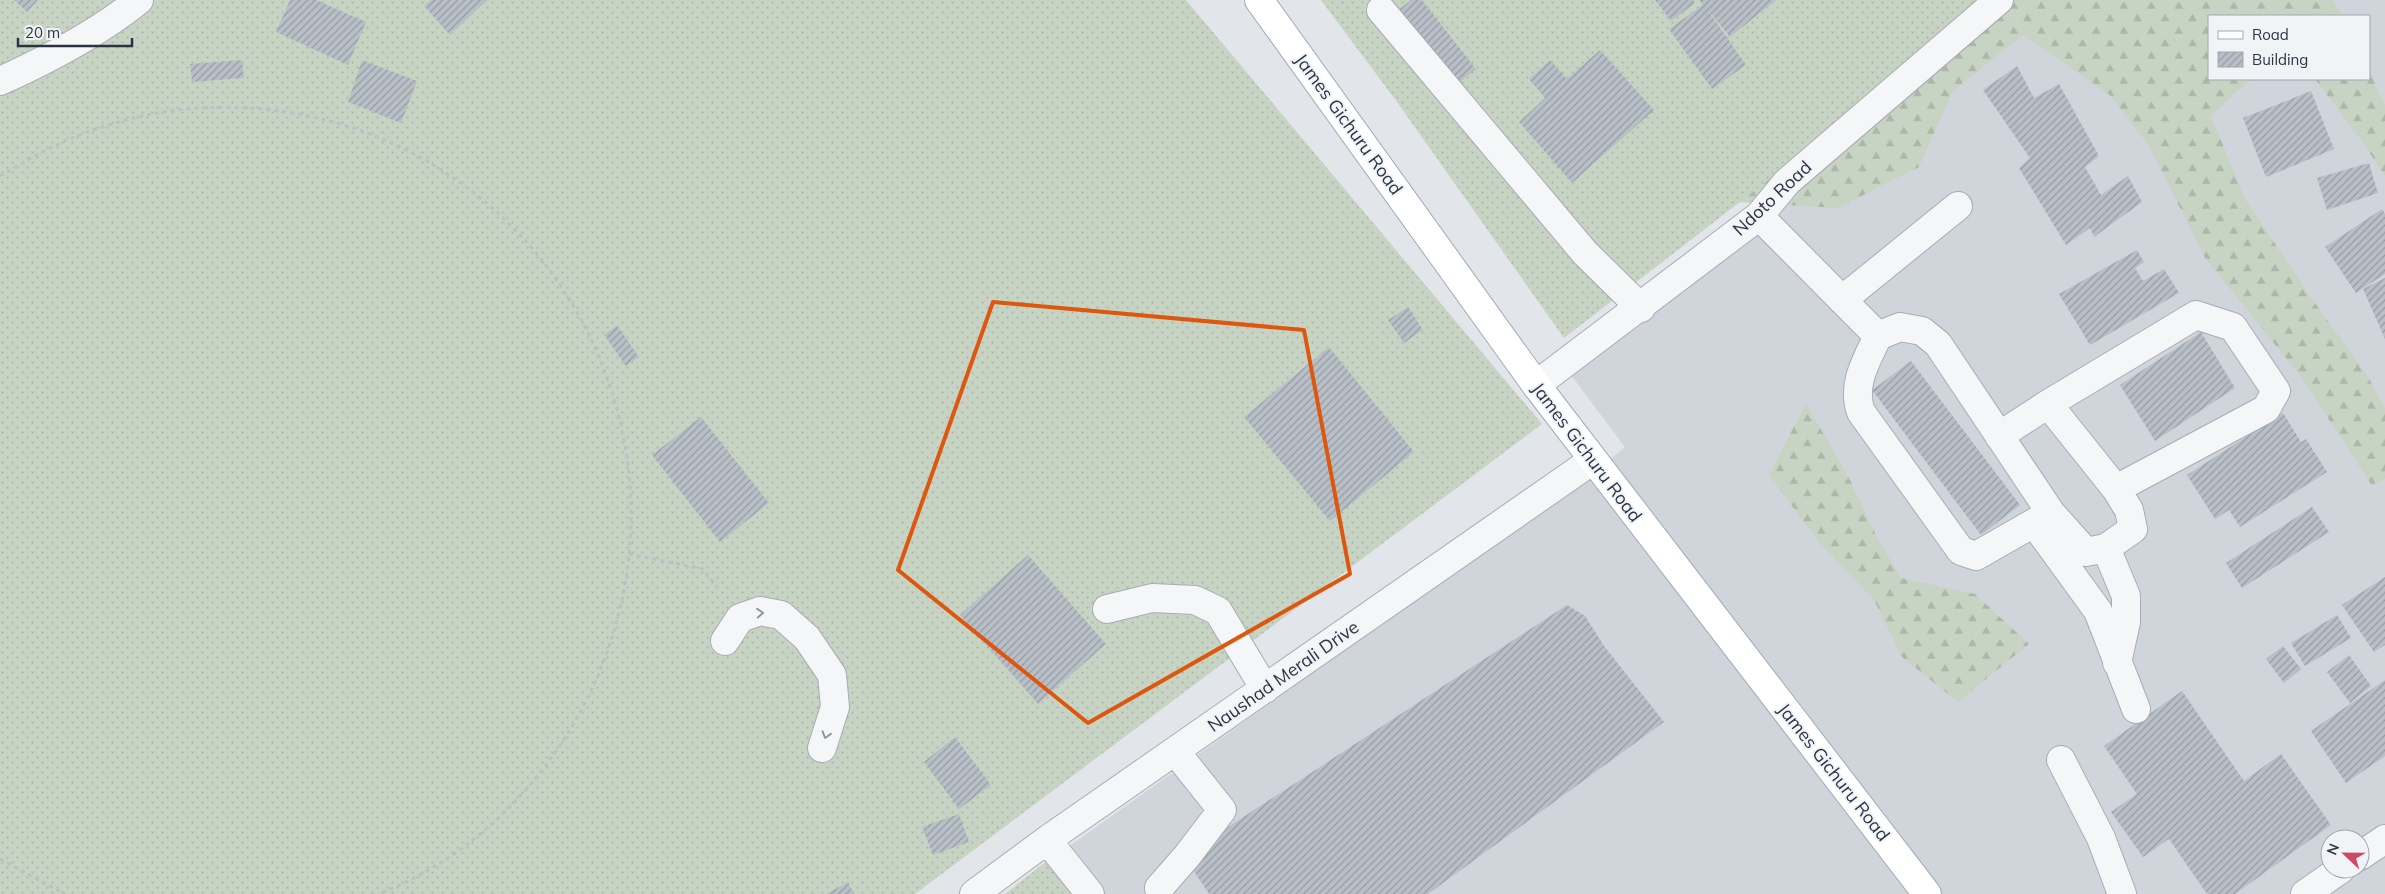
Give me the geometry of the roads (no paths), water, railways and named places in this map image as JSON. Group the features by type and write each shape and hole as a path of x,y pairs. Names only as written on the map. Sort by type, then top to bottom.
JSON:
{"main road":[{"name":"James Gichuru Road","path":"1259,0 1536,386 1927,894"}],"street":[{"path":"0,81 47,60 104,26 139,0"},
{"name":"Ndoto Road","path":"1536,386 1641,308 1759,216 1787,182 1999,0"},
{"path":"1381,10 1585,254 1641,308"},
{"path":"1842,300 1958,206"},
{"path":"1759,216 1878,336"},
{"path":"1999,436 2048,404 2196,315 2233,327 2276,391 2266,408 2116,489"},
{"path":"2043,518 1976,556 1961,551 1861,412 1856,400 1861,371 1878,336 1900,327 1922,331 1938,344 1999,436 2043,518 2098,611 2136,709"},
{"path":"2043,518 2086,552 2106,548 2133,529 2129,510 2116,489 2048,404"},
{"name":"Naushad Merali Drive","path":"974,894 1047,840 1593,460"},
{"path":"2106,548 2126,596 2126,622 2117,663"},
{"path":"1107,609 1152,598 1195,600 1218,611 1265,689"},
{"path":"725,641 740,618 760,611 781,615 807,638 832,675 835,707 822,748"},
{"path":"1159,888 1187,856 1222,810 1175,751"},
{"path":"2061,760 2100,838 2122,894"},
{"path":"2370,849 2385,839"},
{"path":"1047,840 1090,894"},
{"path":"2305,894 2327,879"}]}
